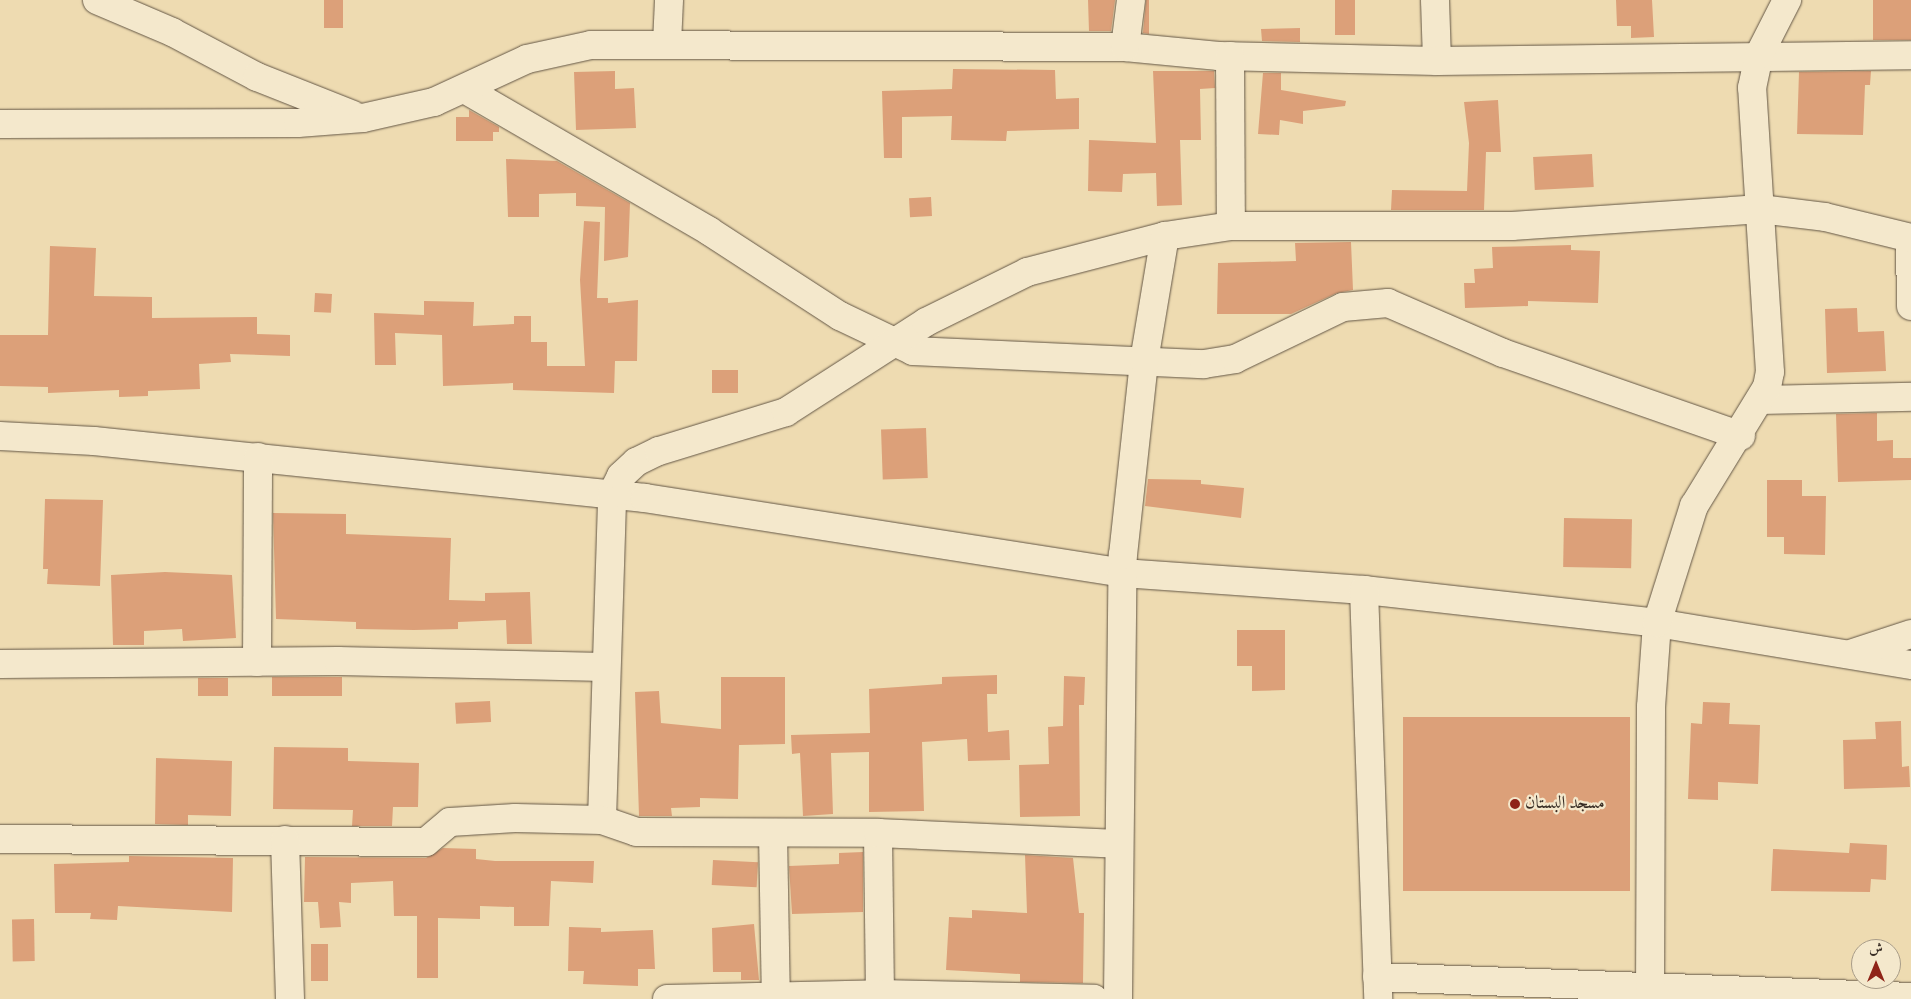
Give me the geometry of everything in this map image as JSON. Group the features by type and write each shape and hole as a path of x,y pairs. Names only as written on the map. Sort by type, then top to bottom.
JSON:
{"street":[{"path":"97,0 172,32 257,77 363,118"},
{"path":"668,42 669,0"},
{"path":"1125,47 1131,0"},
{"path":"1435,0 1437,61"},
{"path":"1650,992 1652,707 1657,623 1694,506 1741,436 1762,400 1770,372 1752,88 1759,55 1787,0"},
{"path":"0,124 298,123 363,118 398,112 466,90 503,68 557,52 591,45 668,42 1125,47 1230,56 1437,61 1759,55 1911,55"},
{"path":"1230,56 1231,226"},
{"path":"466,90 709,231 796,290 891,344 913,352 954,356 1204,364 1235,359 1332,311 1362,303 1388,303 1403,307 1502,353 1741,436"},
{"path":"602,820 604,667 612,494 621,476 636,462 659,451 780,415 891,344 1027,272 1165,236 1231,226 1512,226 1760,209 1825,218 1910,238 1911,306"},
{"path":"1118,999 1122,573 1144,361 1165,236"},
{"path":"1762,400 1911,397"},
{"path":"0,436 94,441 612,494 828,524 1122,573 1364,590 1657,623 1853,653 1911,665"},
{"path":"257,662 258,458"},
{"path":"1364,590 1378,988 1911,997"},
{"path":"1853,653 1911,634"},
{"path":"0,664 257,662 604,667"},
{"path":"0,839 426,842 456,820 602,820 629,832 878,833 1118,844"},
{"path":"773,833 776,998"},
{"path":"878,833 880,994"},
{"path":"285,840 290,999"},
{"path":"667,999 776,998 880,994 1094,999"}],"building":[{"path":"324,0 343,0 343,28 324,28"},
{"path":"1088,0 1115,0 1111,31 1089,31"},
{"path":"1146,0 1149,0 1149,34 1143,33"},
{"path":"1335,0 1355,0 1355,35 1335,35"},
{"path":"1616,0 1652,0 1654,37 1631,38 1631,26 1617,26"},
{"path":"1873,0 1911,0 1911,40 1873,40"},
{"path":"1300,28 1300,42 1262,41 1261,29"},
{"path":"953,69 1055,70 1056,99 1079,98 1079,129 1007,131 1006,141 951,140 952,116 902,117 902,158 884,158 882,91 952,89"},
{"path":"615,71 615,89 634,88 636,128 576,130 574,72"},
{"path":"1153,71 1214,71 1215,88 1200,89 1201,140 1180,140 1182,205 1157,206 1156,173 1123,174 1122,192 1088,191 1089,140 1156,143"},
{"path":"1871,71 1870,85 1865,85 1863,135 1797,134 1799,72"},
{"path":"1263,73 1281,73 1281,90 1346,101 1345,106 1303,111 1303,124 1280,120 1279,135 1258,134"},
{"path":"1498,100 1501,152 1486,152 1484,210 1391,210 1392,190 1467,191 1469,143 1464,102"},
{"path":"469,110 499,127 499,132 493,132 493,141 456,141 456,117 469,117"},
{"path":"1592,154 1594,187 1535,190 1533,157"},
{"path":"506,159 557,161 630,203 628,257 604,261 605,207 576,206 576,193 539,194 539,217 508,217"},
{"path":"931,197 932,216 910,217 909,198"},
{"path":"584,221 600,222 597,298 608,298 608,303 638,300 637,361 615,361 614,393 513,390 513,383 443,386 442,335 395,333 396,365 375,365 374,313 424,315 424,301 474,302 473,326 514,324 514,316 531,316 531,342 547,342 547,366 585,366 580,280"},
{"path":"1351,242 1353,290 1337,293 1291,314 1217,314 1218,263 1296,261 1295,243"},
{"path":"1571,245 1571,250 1600,251 1598,303 1528,301 1528,306 1465,308 1464,283 1475,283 1474,269 1493,268 1492,247"},
{"path":"50,246 96,248 94,296 152,297 152,318 257,317 257,334 290,335 290,356 230,354 231,362 199,364 200,389 148,391 148,396 119,397 119,390 48,393 48,387 0,386 0,335 48,335"},
{"path":"315,293 332,294 331,313 314,312"},
{"path":"1857,308 1858,332 1884,331 1886,371 1827,373 1825,309"},
{"path":"712,370 738,370 738,393 712,393"},
{"path":"1877,413 1877,441 1893,440 1893,458 1911,458 1911,480 1838,482 1836,414"},
{"path":"926,428 928,478 883,480 881,430"},
{"path":"1148,479 1201,480 1201,484 1244,488 1241,518 1145,506"},
{"path":"1767,480 1802,480 1802,496 1826,496 1825,555 1784,554 1784,537 1767,537"},
{"path":"45,499 103,500 100,586 47,584 48,569 43,569"},
{"path":"273,513 346,514 346,534 451,538 449,600 485,601 485,593 530,592 532,644 507,644 506,620 458,622 458,629 414,630 356,629 356,622 276,619"},
{"path":"1564,518 1632,519 1631,568 1563,567"},
{"path":"165,572 232,575 236,638 183,641 182,629 144,631 144,645 113,645 111,575"},
{"path":"1237,630 1285,630 1285,690 1252,691 1252,666 1237,666"},
{"path":"997,675 997,694 987,694 988,732 1009,730 1010,760 968,761 967,739 922,742 924,811 869,812 869,752 831,753 833,814 803,816 800,753 792,754 791,735 870,733 869,689 942,684 942,677"},
{"path":"1064,676 1085,677 1084,705 1079,705 1080,816 1020,817 1019,765 1049,764 1048,727 1063,726"},
{"path":"272,677 342,677 342,696 272,696"},
{"path":"721,677 785,677 785,744 739,745 738,799 700,798 700,807 671,808 672,816 639,816 635,692 659,691 661,723 721,729"},
{"path":"198,678 228,678 228,696 198,696"},
{"path":"490,701 491,722 456,724 455,703"},
{"path":"1703,702 1730,703 1729,724 1760,725 1758,784 1718,782 1718,800 1688,799 1691,723 1702,724"},
{"name":"مسجد البستان","path":"1403,717 1630,717 1630,891 1403,891"},
{"path":"1901,721 1902,767 1909,766 1910,787 1844,789 1843,740 1876,739 1875,722"},
{"path":"274,747 348,748 348,761 419,763 418,807 393,807 392,826 352,826 353,810 273,809"},
{"path":"156,758 232,761 231,816 188,815 188,825 155,824"},
{"path":"1850,843 1887,845 1886,880 1871,879 1870,892 1771,891 1773,849 1849,853"},
{"path":"443,848 476,849 476,859 495,861 594,861 593,883 551,881 549,926 514,926 514,907 480,906 480,919 438,918 438,978 417,978 417,916 394,916 393,881 351,883 351,903 339,902 341,927 320,928 318,902 304,902 305,857 426,858"},
{"path":"863,852 863,912 792,914 789,866 839,864 839,853"},
{"path":"1025,855 1073,858 1079,913 1084,913 1083,983 1020,982 1020,974 946,970 949,917 972,918 972,910 1027,913"},
{"path":"129,856 233,858 232,912 118,906 117,920 90,919 91,913 55,913 54,864 129,862"},
{"path":"713,860 758,862 757,887 712,885"},
{"path":"12,919 34,919 35,961 13,961"},
{"path":"754,924 759,980 741,980 741,972 713,972 712,928"},
{"path":"569,927 601,928 601,932 653,930 655,969 638,969 638,986 583,984 584,971 568,971"},
{"path":"311,944 328,944 328,981 311,981"}],"place":[{"name":"مسجد البستان","path":"1515,804"}]}
